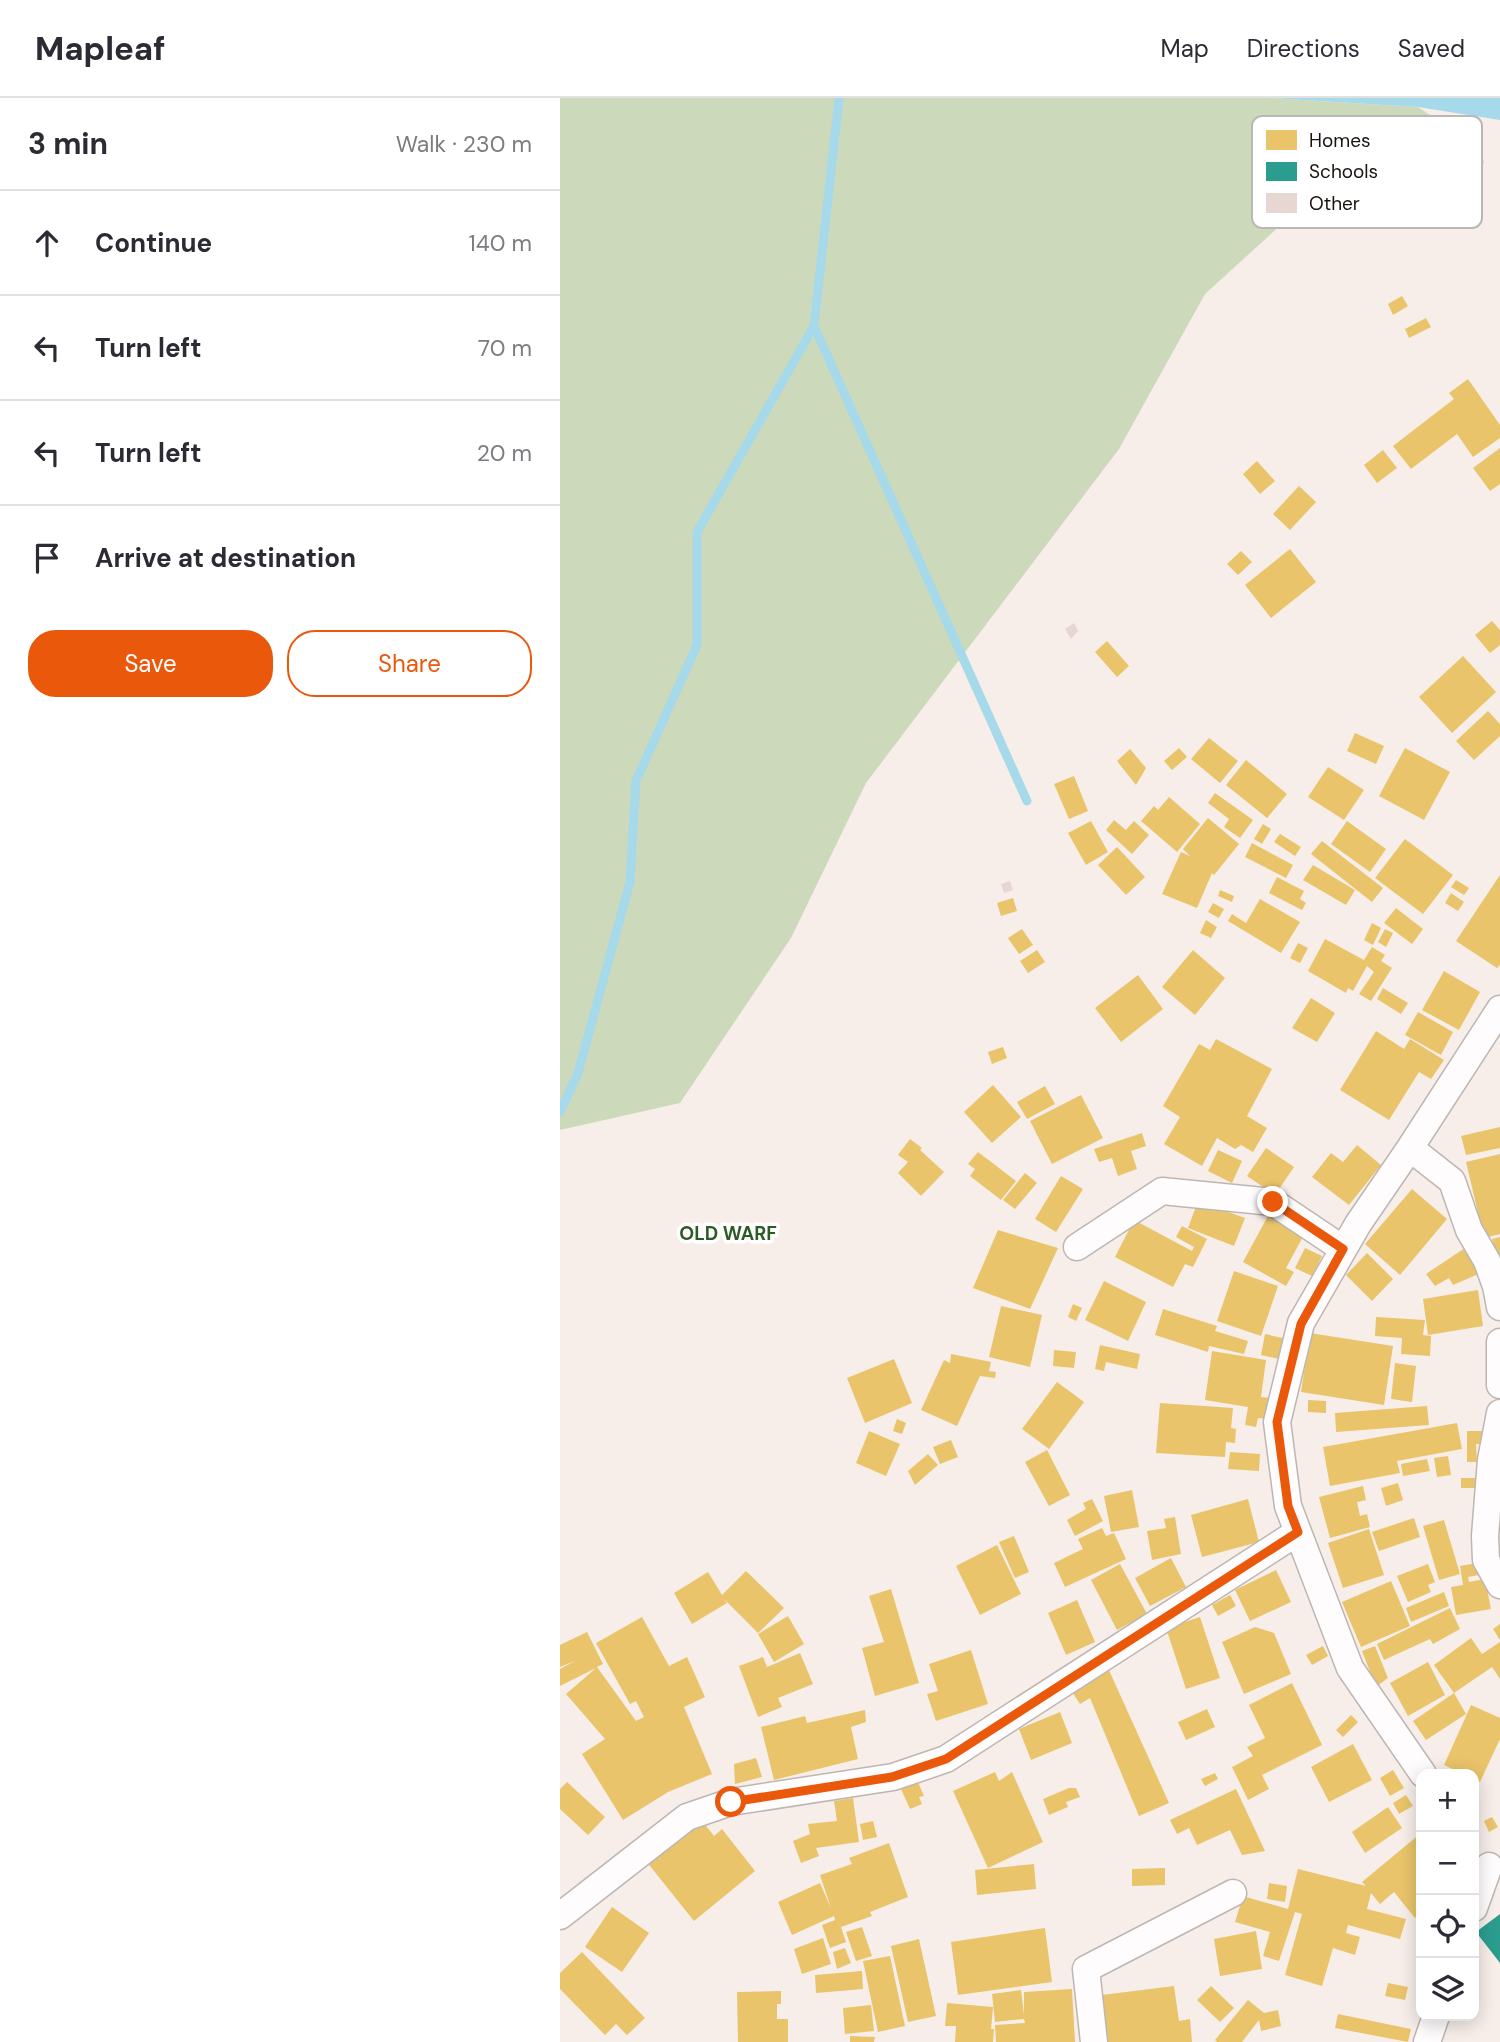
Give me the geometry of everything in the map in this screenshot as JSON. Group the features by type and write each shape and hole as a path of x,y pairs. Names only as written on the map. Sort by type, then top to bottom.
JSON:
{"street":[{"path":"1420,1769 1350,1668 1288,1506 1277,1422 1301,1324 1358,1224 1500,1009"},
{"path":"1410,1148 1452,1181 1469,1230 1487,1261 1500,1307"},
{"path":"1077,1247 1162,1191 1273,1202 1343,1249"},
{"path":"1500,1342 1500,1385"},
{"path":"1500,1413 1491,1460 1485,1536 1486,1560 1500,1585"},
{"path":"560,1916 687,1816 731,1802 892,1777 946,1759 1298,1532"},
{"path":"1478,1895 1487,1864"},
{"path":"1094,2042 1086,1969 1233,1893"},
{"path":"1427,2042 1434,2021"}],"green space":[{"path":"560,98 1268,98 1418,107 1431,116 1252,116 1252,228 1277,228 1205,294 1119,449 866,783 791,938 680,1103 560,1130"}],"water":[{"path":"1268,98 1500,98 1500,120 1418,107"}],"building: Homes":[{"path":"1402,296 1408,306 1393,315 1388,304"},
{"path":"1426,318 1431,327 1409,338 1405,329"},
{"path":"1468,379 1500,425 1500,438 1473,457 1457,434 1411,469 1393,446 1454,399 1449,393"},
{"path":"1500,448 1500,484 1490,491 1473,468"},
{"path":"1383,450 1397,468 1377,483 1364,465"},
{"path":"1257,461 1275,481 1260,494 1243,474"},
{"path":"1299,486 1316,502 1290,530 1273,514"},
{"path":"1290,549 1316,582 1271,618 1245,585"},
{"path":"1241,551 1252,562 1238,575 1227,564"},
{"path":"1492,621 1500,630 1500,645 1490,653 1475,635"},
{"path":"1107,641 1129,666 1117,677 1095,652"},
{"path":"1463,656 1496,692 1452,733 1419,697"},
{"path":"1488,711 1500,724 1500,736 1474,760 1456,741"},
{"path":"1355,733 1384,746 1376,764 1347,751"},
{"path":"1209,738 1238,761 1220,783 1191,759"},
{"path":"1179,748 1187,757 1172,770 1164,761"},
{"path":"1405,748 1450,772 1424,820 1379,796"},
{"path":"1130,749 1146,768 1136,785 1117,761"},
{"path":"1246,760 1287,794 1267,818 1226,785"},
{"path":"1328,767 1364,790 1344,820 1308,797"},
{"path":"1074,776 1088,811 1069,819 1054,784"},
{"path":"1215,793 1253,820 1240,838 1224,827 1229,819 1208,803"},
{"path":"1169,797 1200,824 1177,852 1141,821 1154,806 1158,810"},
{"path":"1208,818 1239,844 1214,875 1212,873 1197,908 1162,894 1181,852 1190,856 1183,849"},
{"path":"1114,820 1126,830 1134,821 1149,835 1132,854 1106,830"},
{"path":"1091,821 1108,852 1086,865 1068,833"},
{"path":"1347,821 1386,849 1370,872 1331,844"},
{"path":"1263,824 1271,829 1262,844 1254,839"},
{"path":"1280,834 1301,847 1295,856 1274,842"},
{"path":"1405,839 1453,875 1423,914 1375,878"},
{"path":"1322,841 1383,888 1372,902 1311,854"},
{"path":"1252,843 1293,865 1286,878 1245,857"},
{"path":"1117,847 1145,877 1126,895 1098,865"},
{"path":"1313,865 1355,890 1346,905 1303,880"},
{"path":"1500,875 1500,965 1497,968 1456,941"},
{"path":"1277,877 1304,891 1300,899 1306,903 1302,910 1269,893"},
{"path":"1456,880 1469,888 1464,895 1451,887"},
{"path":"1220,890 1234,896 1232,902 1218,896"},
{"path":"1451,893 1464,902 1458,911 1445,903"},
{"path":"1013,898 1017,911 1001,916 997,903"},
{"path":"1260,899 1300,922 1281,953 1228,921 1232,914 1246,923"},
{"path":"1213,903 1224,909 1219,918 1208,912"},
{"path":"1396,908 1423,929 1412,944 1384,923"},
{"path":"1206,920 1217,927 1211,938 1200,933"},
{"path":"1372,923 1381,928 1373,945 1364,940"},
{"path":"1022,929 1033,945 1019,954 1008,938"},
{"path":"1385,929 1393,933 1386,947 1378,942"},
{"path":"1325,939 1364,960 1372,947 1385,955 1381,961 1392,968 1371,1001 1359,994 1374,972 1367,966 1353,991 1348,988 1346,993 1308,971"},
{"path":"1298,943 1308,948 1300,963 1290,958"},
{"path":"1037,950 1045,962 1028,973 1020,961"},
{"path":"1193,950 1225,978 1195,1015 1162,987"},
{"path":"1444,971 1480,992 1459,1030 1422,1010"},
{"path":"1138,975 1163,1009 1121,1042 1095,1008"},
{"path":"1383,988 1408,1003 1401,1014 1377,999"},
{"path":"1311,998 1335,1013 1317,1042 1292,1028"},
{"path":"1418,1012 1453,1032 1441,1055 1405,1035"},
{"path":"1376,1031 1404,1049 1410,1039 1444,1060 1431,1079 1419,1072 1389,1120 1340,1090"},
{"path":"1216,1039 1272,1069 1247,1116 1267,1128 1253,1152 1241,1145 1235,1149 1217,1138 1202,1166 1164,1144 1180,1117 1163,1106 1199,1044 1210,1050"},
{"path":"1003,1047 1007,1058 992,1064 988,1052"},
{"path":"993,1085 1021,1117 992,1143 964,1112"},
{"path":"1045,1086 1055,1104 1027,1119 1017,1102"},
{"path":"1081,1095 1103,1138 1052,1164 1030,1121"},
{"path":"1500,1127 1500,1148 1466,1155 1461,1136"},
{"path":"1142,1133 1146,1146 1131,1151 1137,1169 1118,1176 1112,1158 1099,1162 1094,1149"},
{"path":"910,1139 944,1172 921,1196 898,1173 908,1162 898,1155"},
{"path":"1357,1145 1381,1165 1349,1205 1312,1177 1331,1153 1343,1162"},
{"path":"1266,1148 1294,1167 1275,1195 1247,1176"},
{"path":"1218,1150 1242,1161 1232,1183 1208,1171"},
{"path":"978,1152 1016,1181 1001,1200 970,1176 975,1169 968,1164"},
{"path":"1500,1154 1500,1234 1484,1238 1466,1162"},
{"path":"1025,1173 1037,1183 1015,1209 1003,1200"},
{"path":"1061,1176 1083,1189 1056,1232 1035,1219"},
{"path":"1412,1189 1447,1219 1400,1275 1365,1244"},
{"path":"1198,1201 1245,1218 1234,1246 1188,1228"},
{"path":"1269,1214 1305,1233 1286,1268 1294,1272 1286,1286 1243,1262"},
{"path":"1134,1220 1192,1251 1194,1247 1176,1237 1182,1226 1207,1239 1193,1267 1185,1264 1173,1287 1115,1257"},
{"path":"998,1230 1058,1248 1030,1309 973,1288"},
{"path":"1500,1237 1500,1266 1499,1266 1492,1239"},
{"path":"1468,1246 1481,1273 1453,1285 1449,1278 1435,1286 1426,1274"},
{"path":"1305,1248 1322,1256 1312,1276 1295,1268"},
{"path":"1367,1253 1393,1279 1372,1301 1346,1275"},
{"path":"1234,1271 1278,1286 1261,1336 1217,1321"},
{"path":"1104,1281 1146,1302 1128,1341 1085,1320"},
{"path":"1478,1290 1483,1326 1428,1335 1423,1299"},
{"path":"1073,1304 1082,1308 1076,1321 1068,1317"},
{"path":"1001,1306 1042,1315 1030,1367 989,1357"},
{"path":"1163,1309 1217,1326 1215,1331 1248,1341 1244,1354 1209,1346 1208,1352 1155,1335"},
{"path":"1376,1317 1425,1320 1423,1335 1431,1336 1430,1356 1401,1354 1402,1338 1375,1336"},
{"path":"1310,1333 1393,1346 1384,1405 1301,1392"},
{"path":"1265,1334 1287,1339 1283,1360 1261,1355"},
{"path":"1100,1345 1140,1354 1137,1369 1106,1362 1104,1371 1095,1369"},
{"path":"1054,1350 1076,1352 1074,1368 1053,1366"},
{"path":"1212,1351 1266,1360 1261,1397 1271,1398 1268,1419 1258,1418 1256,1427 1245,1425 1248,1407 1205,1400"},
{"path":"951,1354 991,1362 989,1371 996,1372 995,1378 980,1376 957,1426 921,1410 944,1360 950,1363"},
{"path":"894,1359 912,1403 865,1423 847,1378"},
{"path":"1395,1363 1416,1366 1412,1402 1391,1399"},
{"path":"1057,1382 1084,1402 1049,1449 1022,1429"},
{"path":"1308,1400 1326,1401 1326,1413 1308,1412"},
{"path":"1160,1403 1233,1408 1231,1428 1236,1429 1235,1443 1226,1442 1225,1457 1156,1453"},
{"path":"1427,1406 1429,1425 1336,1432 1335,1413"},
{"path":"897,1419 906,1423 902,1434 893,1431"},
{"path":"1457,1423 1462,1449 1397,1461 1400,1473 1330,1486 1323,1447"},
{"path":"869,1431 900,1444 886,1476 856,1463"},
{"path":"1467,1431 1486,1431 1486,1444 1476,1444 1477,1462 1467,1462"},
{"path":"951,1440 958,1457 940,1464 933,1447"},
{"path":"1047,1450 1070,1495 1049,1506 1025,1462"},
{"path":"1230,1452 1260,1454 1259,1471 1228,1469"},
{"path":"928,1454 938,1465 915,1485 908,1471"},
{"path":"1448,1456 1451,1475 1437,1477 1434,1458"},
{"path":"1427,1459 1430,1471 1403,1476 1401,1464"},
{"path":"1461,1478 1477,1478 1477,1488 1461,1488"},
{"path":"1398,1483 1403,1500 1386,1506 1381,1488"},
{"path":"1363,1486 1366,1500 1357,1502 1360,1516 1367,1514 1370,1527 1330,1538 1319,1497"},
{"path":"1132,1490 1139,1527 1111,1532 1104,1496"},
{"path":"1092,1499 1103,1521 1075,1536 1067,1520 1086,1509 1083,1503"},
{"path":"1248,1499 1259,1542 1202,1557 1191,1515"},
{"path":"1175,1517 1181,1554 1152,1560 1147,1531 1166,1528 1164,1519"},
{"path":"1414,1518 1420,1537 1379,1551 1372,1532"},
{"path":"1444,1520 1460,1574 1439,1580 1423,1526"},
{"path":"1102,1528 1106,1536 1114,1533 1126,1559 1065,1587 1054,1563 1083,1549 1078,1539"},
{"path":"1369,1529 1384,1575 1343,1588 1328,1543"},
{"path":"1014,1536 1029,1572 1015,1578 999,1542"},
{"path":"997,1545 1021,1594 980,1615 956,1566"},
{"path":"1171,1558 1186,1587 1150,1606 1135,1578"},
{"path":"1477,1563 1479,1575 1468,1577 1469,1582 1485,1579 1491,1609 1456,1615 1451,1587 1463,1585 1460,1566"},
{"path":"1120,1564 1147,1614 1117,1630 1091,1580"},
{"path":"1428,1564 1435,1582 1428,1585 1431,1592 1408,1602 1397,1576"},
{"path":"1276,1570 1291,1602 1250,1621 1235,1590"},
{"path":"746,1571 784,1608 758,1633 724,1599 727,1603 692,1624 674,1593 708,1572 722,1595"},
{"path":"1391,1581 1410,1626 1361,1647 1342,1602"},
{"path":"891,1589 919,1683 875,1696 862,1648 884,1642 869,1596"},
{"path":"1444,1592 1449,1606 1411,1622 1406,1608"},
{"path":"1230,1595 1236,1606 1218,1616 1212,1605"},
{"path":"1077,1600 1095,1642 1066,1655 1048,1613"},
{"path":"1450,1608 1460,1629 1433,1644 1430,1639 1384,1660 1377,1644"},
{"path":"788,1616 804,1644 774,1662 758,1634"},
{"path":"642,1617 669,1666 687,1657 705,1697 684,1707 712,1774 668,1792 623,1820 582,1754 605,1739 566,1694 596,1668 560,1686 560,1669 575,1661 560,1667 560,1645 587,1632 603,1664 597,1667 636,1721 644,1717 636,1701 630,1704 596,1643"},
{"path":"1200,1617 1220,1678 1186,1689 1166,1628"},
{"path":"1500,1624 1500,1640 1493,1629"},
{"path":"1255,1627 1274,1633 1291,1674 1244,1694 1222,1642"},
{"path":"1471,1638 1482,1654 1500,1642 1500,1679 1492,1667 1454,1693 1434,1665"},
{"path":"1323,1646 1328,1656 1312,1665 1306,1655"},
{"path":"1375,1646 1388,1678 1376,1687 1362,1651"},
{"path":"971,1650 988,1704 936,1721 927,1694 938,1691 929,1664"},
{"path":"800,1653 813,1684 778,1698 782,1707 758,1717 739,1666 763,1657 767,1667"},
{"path":"1428,1662 1445,1695 1408,1716 1390,1683"},
{"path":"1108,1668 1169,1803 1139,1816 1090,1698 1080,1704 1071,1690"},
{"path":"1292,1683 1322,1745 1262,1775 1269,1789 1248,1800 1232,1767 1253,1756 1247,1747 1265,1738 1249,1705"},
{"path":"1454,1693 1466,1714 1426,1740 1413,1721"},
{"path":"1471,1705 1500,1718 1500,1739 1480,1782 1479,1769 1452,1769 1444,1765"},
{"path":"1207,1709 1215,1727 1186,1740 1178,1722"},
{"path":"865,1710 866,1722 851,1727 858,1759 774,1780 761,1727 805,1716 807,1723"},
{"path":"1060,1712 1072,1743 1031,1760 1019,1729"},
{"path":"1351,1715 1358,1722 1343,1737 1336,1730"},
{"path":"1353,1744 1372,1780 1329,1802 1311,1767"},
{"path":"756,1758 762,1777 735,1784 734,1764"},
{"path":"1393,1770 1404,1788 1390,1796 1380,1778"},
{"path":"995,1772 999,1781 1012,1772 1043,1842 988,1868 953,1791"},
{"path":"1215,1773 1218,1779 1205,1786 1201,1779"},
{"path":"917,1780 924,1796 919,1797 922,1804 910,1809 900,1787"},
{"path":"567,1782 605,1817 588,1835 560,1809 560,1789"},
{"path":"1069,1788 1076,1788 1080,1797 1066,1802 1068,1807 1049,1815 1043,1799"},
{"path":"1236,1789 1265,1851 1242,1855 1230,1830 1197,1845 1189,1828 1177,1834 1170,1820"},
{"path":"1406,1795 1413,1806 1399,1814 1393,1803"},
{"path":"853,1798 859,1842 816,1848 819,1856 801,1863 793,1841 810,1834 808,1824 837,1821 834,1801"},
{"path":"1388,1807 1402,1828 1365,1853 1352,1832"},
{"path":"692,1808 714,1836 722,1829 755,1871 694,1921 638,1851"},
{"path":"1492,1817 1498,1827 1489,1832 1484,1821"},
{"path":"873,1821 877,1837 863,1840 860,1824"},
{"path":"1416,1837 1416,1917 1394,1892 1380,1904 1371,1893 1367,1909 1406,1919 1400,1939 1348,1925 1346,1933 1360,1937 1355,1955 1333,1948 1322,1986 1285,1975 1302,1914 1295,1912 1279,1961 1263,1956 1270,1932 1235,1922 1243,1896 1288,1909 1298,1869 1366,1886 1362,1882"},
{"path":"889,1843 908,1897 870,1912 872,1916 841,1927 846,1942 830,1948 822,1925 835,1920 834,1916 792,1935 778,1902 820,1883 831,1908 820,1875 852,1864 849,1858"},
{"path":"1034,1864 1036,1889 977,1895 975,1870"},
{"path":"1165,1868 1165,1885 1132,1886 1132,1869"},
{"path":"1269,1883 1287,1886 1285,1902 1267,1899"},
{"path":"612,1907 649,1933 622,1972 585,1947"},
{"path":"862,1927 872,1956 856,1961 846,1932"},
{"path":"1045,1928 1052,1982 958,1995 951,1942"},
{"path":"1256,1931 1262,1969 1220,1976 1214,1939"},
{"path":"823,1938 831,1964 802,1974 794,1949"},
{"path":"919,1939 936,2016 908,2022 891,1946"},
{"path":"845,1948 851,1963 837,1969 833,1952"},
{"path":"582,1952 645,2018 627,2035 616,2024 605,2035 560,1989 560,1973"},
{"path":"890,1956 905,2026 878,2032 863,1961"},
{"path":"862,1971 863,1989 816,1993 815,1975"},
{"path":"1388,1983 1408,1987 1405,2000 1385,1996"},
{"path":"1174,1986 1179,2021 1190,2019 1192,2042 1100,2042 1094,1996"},
{"path":"1211,1986 1234,2008 1220,2022 1197,2000"},
{"path":"1072,1989 1075,2042 996,2042 995,2025 1025,2023 1024,2019 995,2022 992,1994 1021,1990 1024,2015 1024,1992"},
{"path":"781,1991 781,2004 777,2004 777,2019 788,2019 788,2042 738,2042 737,1992"},
{"path":"1248,2000 1264,2013 1278,2010 1281,2026 1261,2031 1259,2020 1242,2042 1217,2042 1215,2040"},
{"path":"947,2003 993,2007 993,2042 955,2042 956,2026 945,2026"},
{"path":"871,2005 874,2031 845,2034 843,2008"},
{"path":"1338,2014 1411,2029 1408,2042 1335,2028"},
{"path":"850,2036 875,2037 874,2042 850,2042"}],"building: Schools":[{"path":"1500,1914 1500,1963 1479,1936 1479,1930"}],"building: Other":[{"path":"1074,623 1078,631 1071,639 1065,629"},
{"path":"1010,881 1013,890 1004,893 1001,884"}],"waterway":[{"path":"560,1112 578,1073 630,882 636,781 697,645 697,532 814,326 839,98"},
{"path":"814,326 1027,801"}],"district":[{"name":"OLD WARF","path":"728,1233"}],"route":[{"path":"731,1802 892,1777 946,1759 1298,1532 1288,1506 1277,1422 1301,1324 1343,1249 1273,1202"}]}
